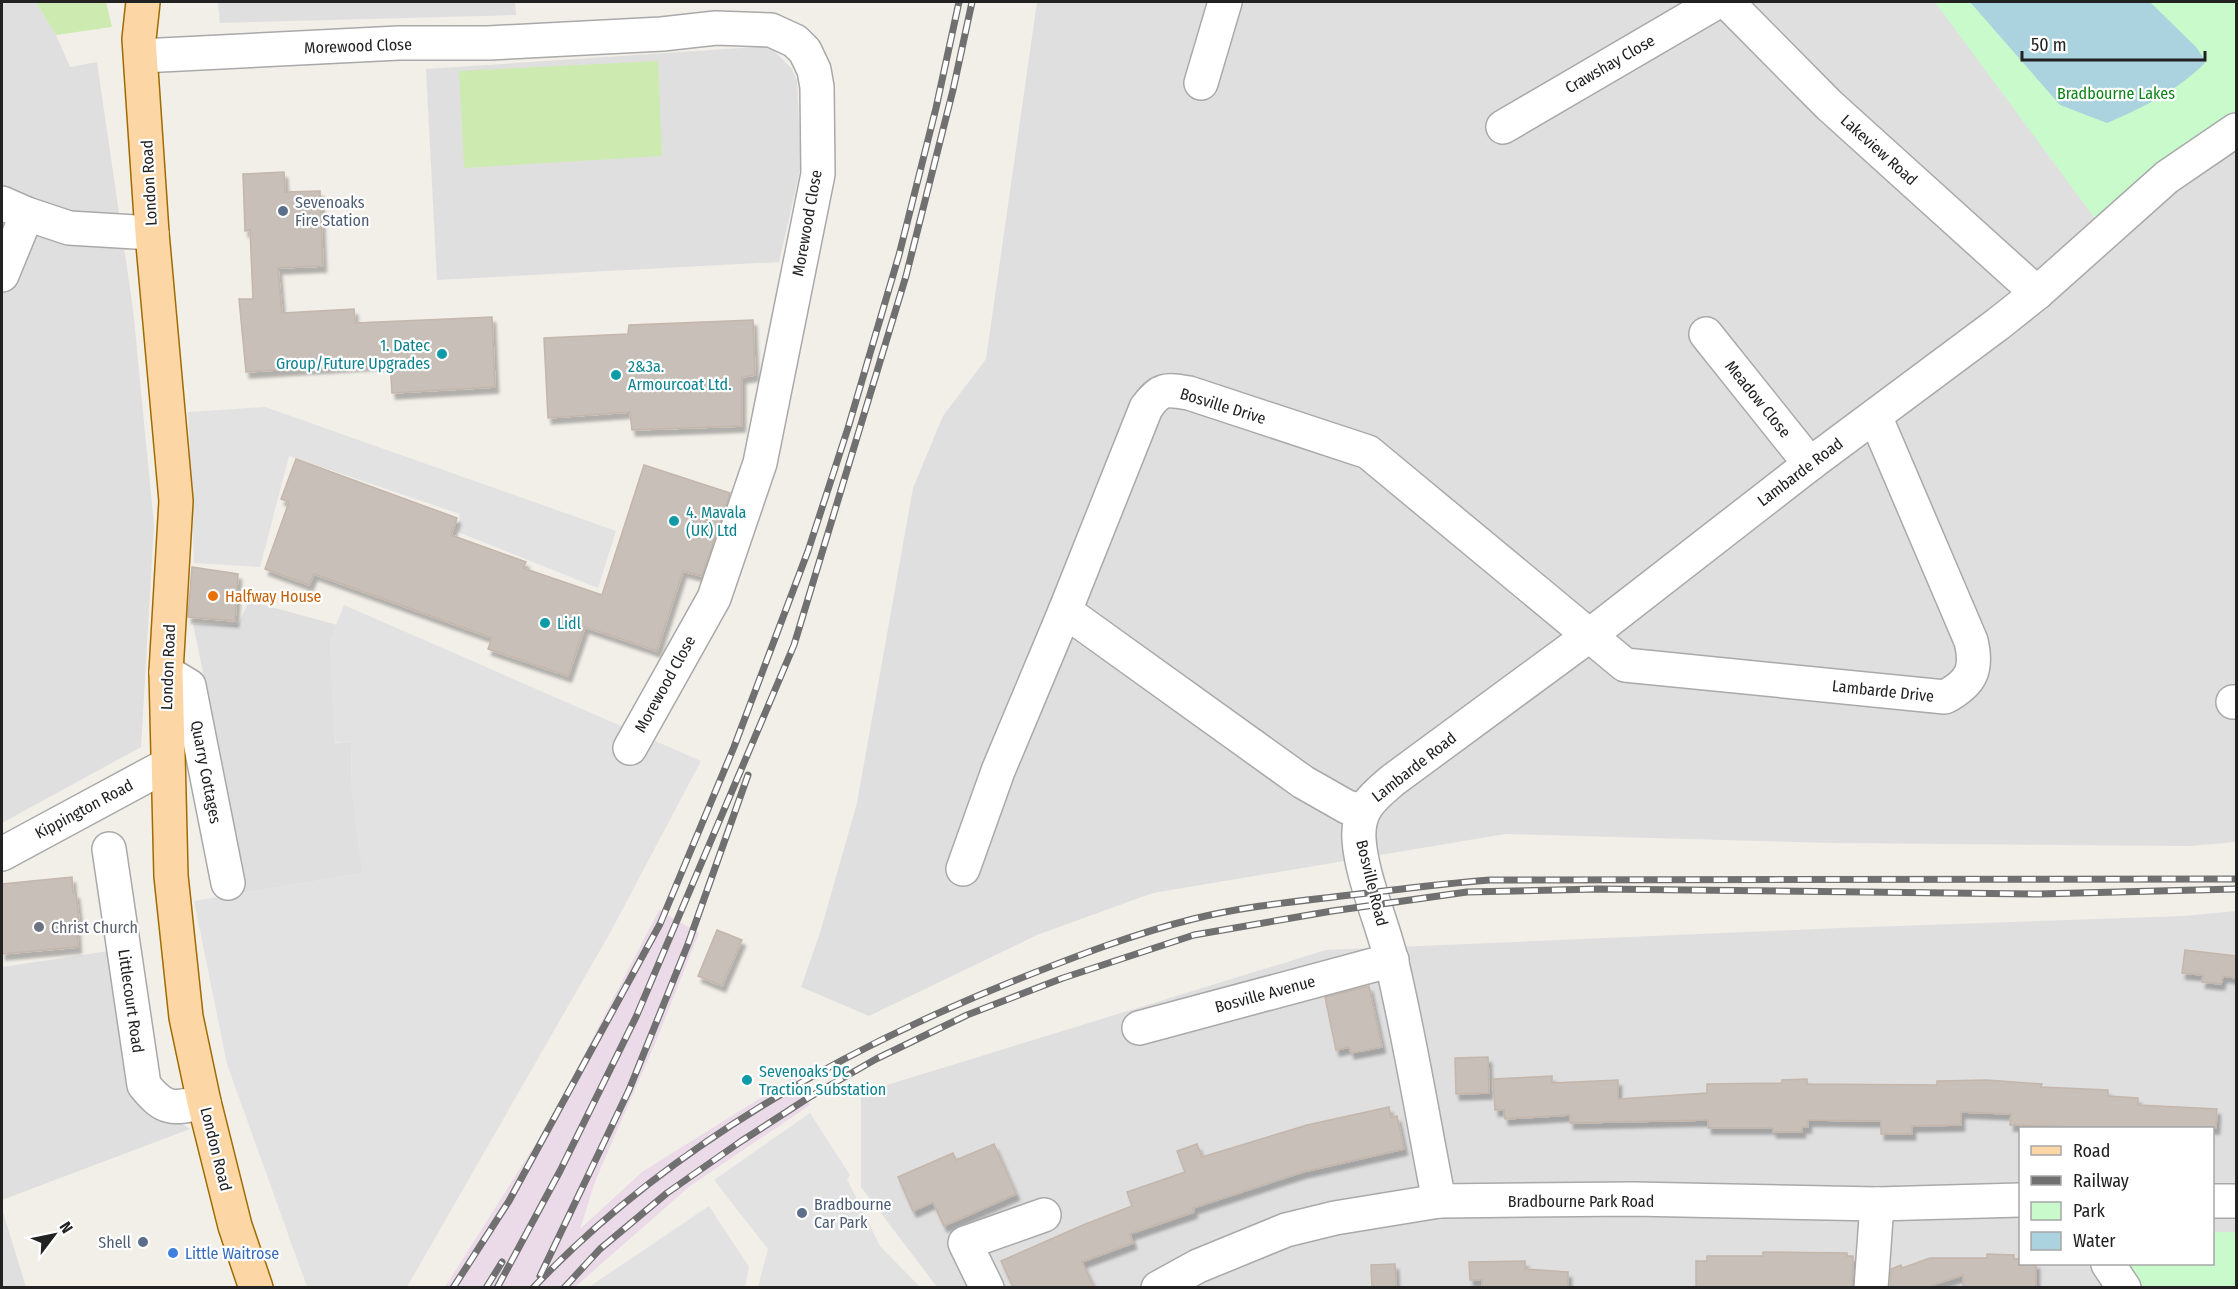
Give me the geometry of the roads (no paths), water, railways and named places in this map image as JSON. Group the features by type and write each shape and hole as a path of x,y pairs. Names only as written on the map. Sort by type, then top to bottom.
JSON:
{"main road":[{"name":"London Road","path":"126,2 140,47"},
{"name":"London Road","path":"143,2 140,47 152,233 176,501 166,672 171,876 185,1005 204,1102 235,1226 256,1287"}],"street":[{"path":"1201,83 1225,2"},
{"name":"Crawshay Close","path":"1503,127 1717,2"},
{"name":"Lakeview Road","path":"1728,2 1829,105 2037,294"},
{"name":"Morewood Close","path":"140,47 488,43 662,34 716,28 771,30 795,41 805,51 814,70 817,87 818,174 760,463 714,598 630,748"},
{"name":"Lambarde Road","path":"1362,811 1372,798 1393,780 1590,635 1810,464 2037,294 2167,177 2236,130"},
{"path":"2,275 14,208 69,228 152,233"},
{"name":"Meadow Close","path":"1706,334 1810,464"},
{"name":"Bosville Drive","path":"963,869 998,771 1146,408 1154,396 1162,391 1189,393 1368,452 1590,635"},
{"name":"Lambarde Drive","path":"1590,635 1625,665 1945,697 1961,688 1974,670 1971,641 1875,416"},
{"path":"1065,611 1303,782 1347,807 1362,811"},
{"name":"Quarry Cottages","path":"166,672 189,686 228,884"},
{"name":"Kippington Road","path":"2,854 167,765"},
{"name":"Bosville Road","path":"1362,811 1359,839 1366,873 1392,960 1439,1201"},
{"name":"Littlecourt Road","path":"109,849 144,1085 157,1101 176,1108 204,1102"},
{"name":"Bosville Avenue","path":"1139,1029 1392,960"},
{"name":"Bradbourne Park Road","path":"1158,1287 1198,1266 1286,1230 1335,1218 1439,1201 1633,1199 1877,1204 2019,1200"},
{"path":"2214,1201 2236,1201"},
{"path":"1871,1287 1877,1204"},
{"path":"987,1287 965,1243 1044,1215"},
{"path":"2109,1265 2124,1287"}],"water":[{"path":"1970,2 2150,2 2196,47 2206,62 2184,82 2160,97 2107,123 2060,105"}],"railway":[{"path":"453,1288 509,1201 660,924 734,747 808,551 848,428 899,255 936,108 959,2"},
{"path":"497,1288 560,1171 636,1017 794,645 906,276 953,90 972,2"},
{"path":"540,1276 629,1090 688,944 748,775"},
{"path":"533,1288 585,1237 640,1191 698,1148 758,1108 820,1072 885,1038 1016,980 1126,939 1193,919 1276,904 1490,880 2236,879"},
{"path":"564,1288 600,1249 667,1193 808,1098 876,1059 967,1015 1063,978 1194,935 1332,911 1467,892 1598,889 2039,894 2236,889"},
{"path":"486,1288 502,1262"}],"place":[{"name":"Sevenoaks Fire Station","path":"283,211"},
{"name":"1. Datec Group/Future Upgrades","path":"442,354"},
{"name":"2&3a. Armourcoat Ltd.","path":"616,375"},
{"name":"4. Mavala (UK) Ltd","path":"674,521"},
{"name":"Halfway House","path":"213,596"},
{"name":"Lidl","path":"545,623"},
{"name":"Christ Church","path":"39,927"},
{"name":"Sevenoaks DC Traction Substation","path":"747,1080"},
{"name":"Bradbourne Car Park","path":"802,1213"},
{"name":"Shell","path":"143,1242"},
{"name":"Little Waitrose","path":"173,1253"}],"park label":[{"name":"Bradbourne Lakes","path":"2116,93"}]}
